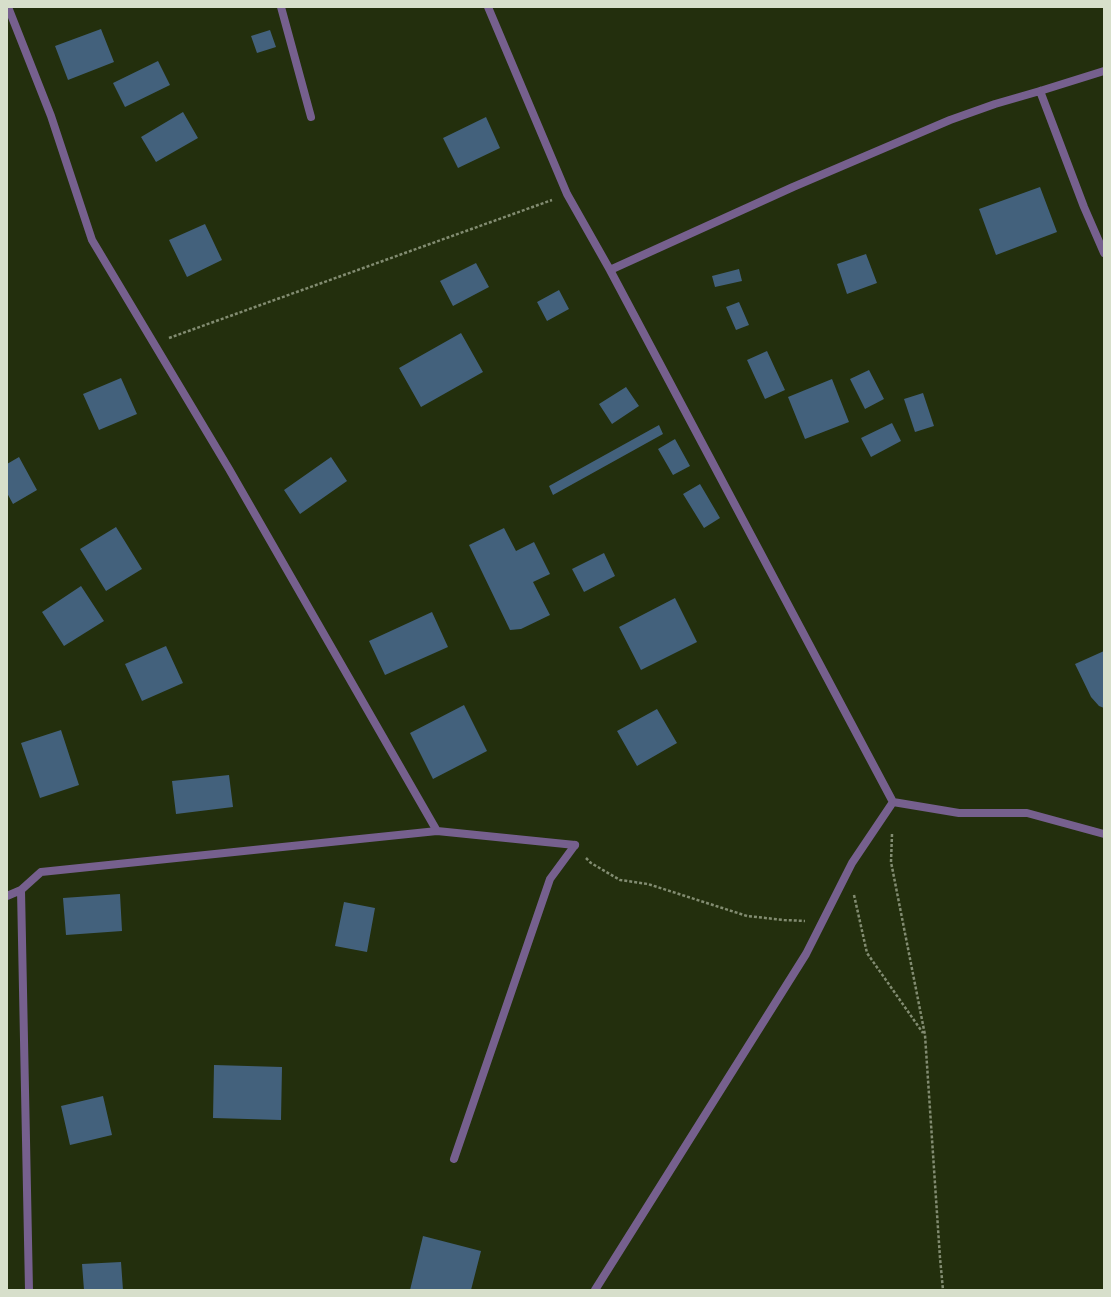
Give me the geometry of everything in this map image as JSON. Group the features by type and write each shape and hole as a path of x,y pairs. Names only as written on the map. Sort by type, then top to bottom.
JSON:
{"street":[{"path":"8,7 51,116 92,240 229,469 437,831"},
{"path":"281,7 311,117"},
{"path":"488,7 567,194 610,270 893,802"},
{"path":"610,270 793,187 950,120 995,104 1040,92 1104,71"},
{"path":"1040,92 1084,207 1104,252"},
{"path":"893,802 959,813 1027,813 1104,834"},
{"path":"595,1290 806,954 852,863 893,802"},
{"path":"7,896 21,890 41,872 437,831 575,845"},
{"path":"454,1159 550,879 575,845"},
{"path":"21,890 29,1290"}],"path":[{"path":"154,344 567,194"},
{"path":"892,832 891,862 925,1035 943,1290"},
{"path":"575,845 591,863 620,880 648,884 747,916 822,922"},
{"path":"854,891 854,898 868,953 925,1035"}],"building":[{"path":"101,29 114,62 68,80 55,46"},
{"path":"270,30 276,47 257,53 251,36"},
{"path":"158,61 170,85 125,107 113,83"},
{"path":"183,112 198,138 156,162 141,137"},
{"path":"486,117 500,148 458,168 443,138"},
{"path":"1040,187 1057,232 996,255 979,209"},
{"path":"205,224 222,260 187,277 169,240"},
{"path":"866,254 877,283 847,294 837,264"},
{"path":"476,263 489,287 453,306 440,281"},
{"path":"739,269 742,281 715,287 712,276"},
{"path":"559,290 569,309 547,321 537,302"},
{"path":"739,302 749,325 736,330 726,307"},
{"path":"461,333 483,372 421,407 399,368"},
{"path":"767,351 785,390 765,399 747,360"},
{"path":"869,370 884,399 865,409 850,379"},
{"path":"121,378 137,414 99,430 83,394"},
{"path":"832,379 849,422 805,439 788,397"},
{"path":"626,387 639,406 612,424 599,404"},
{"path":"923,393 934,426 915,432 904,399"},
{"path":"892,423 901,441 871,457 861,438"},
{"path":"659,425 663,434 553,495 549,486"},
{"path":"675,439 690,466 673,475 658,449"},
{"path":"19,457 37,490 13,504 7,493 7,464"},
{"path":"331,457 347,481 300,514 284,490"},
{"path":"700,484 720,518 704,528 683,494"},
{"path":"116,527 142,569 106,591 80,549"},
{"path":"504,528 516,551 534,542 550,574 533,582 550,615 521,629 510,630 469,545"},
{"path":"604,553 615,576 584,592 572,569"},
{"path":"81,586 104,621 64,646 42,612"},
{"path":"675,598 697,642 641,670 619,627"},
{"path":"432,612 448,647 385,675 369,641"},
{"path":"166,646 183,683 142,701 125,664"},
{"path":"1104,651 1104,708 1099,706 1091,697 1075,664"},
{"path":"464,705 487,751 433,779 410,733"},
{"path":"657,709 677,743 637,766 617,731"},
{"path":"61,730 79,785 40,798 21,743"},
{"path":"229,775 233,807 176,814 172,781"},
{"path":"120,894 122,931 66,935 63,898"},
{"path":"344,902 375,908 367,952 335,946"},
{"path":"214,1065 282,1067 281,1120 213,1118"},
{"path":"103,1096 112,1135 70,1145 61,1106"},
{"path":"423,1236 481,1251 471,1290 410,1290"},
{"path":"121,1262 123,1290 84,1290 82,1264"}]}
